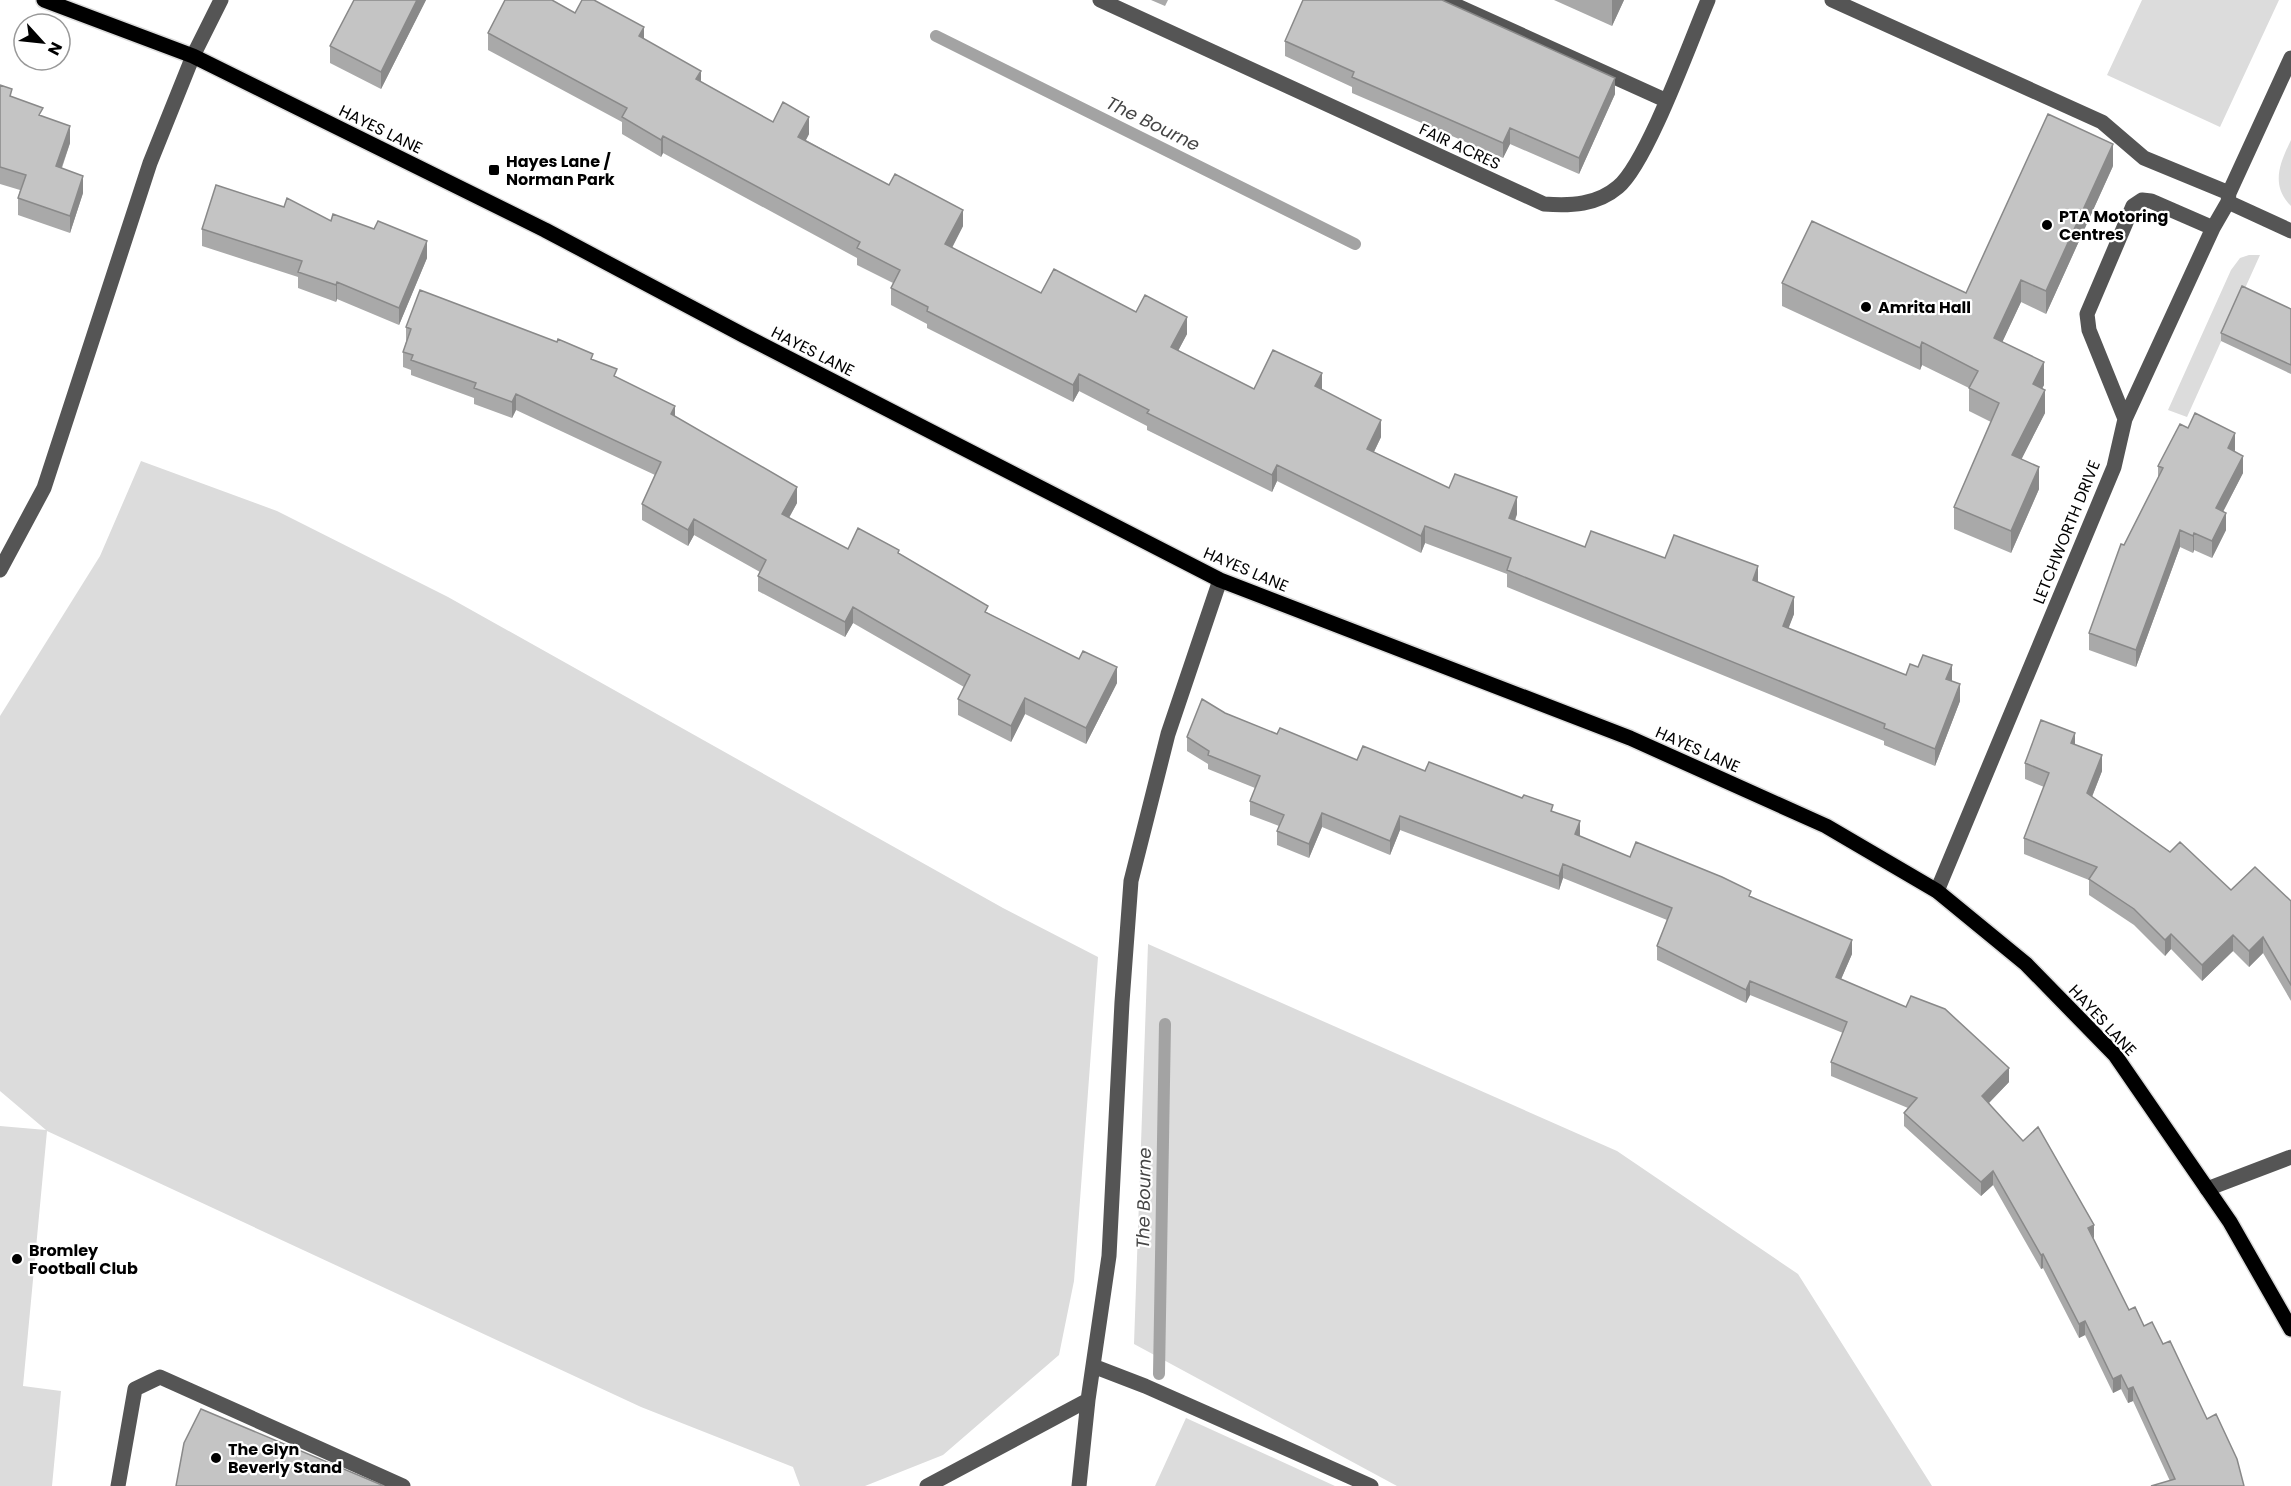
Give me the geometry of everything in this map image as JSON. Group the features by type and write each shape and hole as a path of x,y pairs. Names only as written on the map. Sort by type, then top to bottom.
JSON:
{"main road":[{"name":"HAYES LANE","path":"44,0 193,56 545,230 743,335 1220,580 1630,738 1826,826 1936,891 2026,964 2115,1055 2230,1222 2291,1329"}],"street":[{"path":"0,570 44,488 150,163 193,56 221,0"},
{"name":"FAIR ACRES","path":"1100,0 1544,204 1571,206 1598,200 1619,186 1649,137 1708,0"},
{"path":"1444,0 1665,100"},
{"path":"1832,0 2102,122 2144,158 2291,231"},
{"name":"LETCHWORTH DRIVE","path":"1936,891 2114,467 2125,419 2291,58"},
{"path":"2125,419 2089,330 2087,314 2133,206 2142,200 2151,201 2213,228"},
{"path":"1078,1485 1109,1257 1122,1002 1131,881 1168,734 1220,580"},
{"path":"2207,1189 2291,1157"},
{"path":"1093,1366 1145,1386 1371,1486"},
{"path":"118,1486 135,1389 160,1377 403,1486"},
{"path":"927,1486 1088,1400"}],"shaded area":[{"path":"2142,0 2279,0 2220,127 2107,75"},
{"path":"2291,140 2291,206 2281,190 2279,174 2283,157"},
{"path":"2260,255 2187,417 2168,410 2231,270 2240,258"},
{"path":"141,461 277,511 448,597 1003,908 1098,957 1074,1281 1059,1355 943,1455 865,1486 800,1486 793,1467 641,1407 47,1131 23,1386 61,1391 52,1486 0,1486 0,1126 46,1130 0,1091 0,716 100,556"},
{"path":"1148,944 1617,1151 1798,1274 1932,1486 1397,1486 1134,1344"},
{"path":"1186,1418 1335,1486 1155,1486"}],"building":[{"path":"354,0 417,0 381,72 330,46"},
{"path":"505,0 552,0 575,13 582,0 594,0 644,27 639,36 701,71 696,79 773,122 783,102 809,117 798,137 889,185 895,174 963,210 945,244 1041,293 1054,269 1136,312 1145,295 1187,317 1171,347 1254,389 1273,350 1322,373 1315,386 1381,420 1367,449 1449,488 1455,474 1517,497 1509,518 1585,547 1591,531 1665,558 1674,535 1758,566 1753,580 1794,597 1783,626 1906,675 1910,664 1918,667 1923,655 1952,665 1946,679 1960,684 1935,749 1884,728 1885,724 1507,570 1511,558 1425,526 1421,536 1277,465 1272,475 1147,413 1149,410 1079,374 1073,385 927,311 928,307 891,288 900,270 857,248 860,242 663,136 661,140 622,117 627,108 488,33"},
{"path":"1303,0 1442,0 1615,78 1579,158 1510,128 1503,143 1352,77 1354,72 1285,41"},
{"path":"0,85 12,89 10,96 43,108 39,115 70,126 56,166 83,176 70,216 18,198 26,175 0,167"},
{"path":"2048,114 2113,144 2046,291 2021,280 1994,338 2044,362 2033,384 2045,390 2012,455 2039,467 2011,531 1954,507 1999,403 1969,388 1978,371 1922,342 1920,348 1782,283 1812,221 1966,293"},
{"path":"216,185 284,207 287,198 331,221 333,214 374,229 378,221 427,241 399,308 337,282 336,285 298,272 302,261 202,229"},
{"path":"2242,286 2291,309 2291,365 2221,333"},
{"path":"420,290 557,342 558,339 593,354 591,359 617,369 614,376 675,406 671,414 797,487 782,514 848,549 858,528 899,550 898,553 988,606 985,612 1079,659 1083,651 1117,667 1086,728 1025,698 1011,726 958,699 970,675 853,607 845,622 758,576 766,560 694,519 688,530 642,504 661,462 516,394 512,402 474,388 476,383 411,360 413,355 403,352 411,329 406,327"},
{"path":"2195,413 2235,433 2228,448 2243,456 2216,508 2226,513 2212,541 2180,530 2136,650 2089,633 2121,544 2124,545 2163,468 2158,466 2180,424 2188,428"},
{"path":"1202,699 1225,713 1277,734 1280,728 1357,760 1363,746 1425,771 1429,762 1522,798 1524,795 1553,805 1551,811 1580,821 1575,834 1630,857 1636,842 1722,877 1751,891 1749,896 1852,940 1836,977 1906,1007 1911,996 1945,1009 2009,1068 1982,1096 2023,1141 2038,1127 2094,1225 2088,1228 2129,1310 2135,1307 2144,1326 2152,1322 2163,1344 2170,1341 2207,1419 2216,1414 2237,1459 2244,1486 2151,1486 2175,1479 2133,1387 2128,1389 2121,1375 2113,1379 2085,1321 2079,1324 2043,1254 2041,1255 1993,1171 1981,1182 1904,1113 1917,1098 1831,1062 1847,1022 1750,981 1746,990 1657,946 1672,908 1563,864 1559,876 1400,816 1390,841 1322,813 1309,844 1277,831 1284,815 1250,801 1260,776 1208,755 1209,751 1187,737"},
{"path":"2041,720 2075,733 2071,743 2102,755 2087,793 2170,852 2180,842 2231,890 2255,867 2291,901 2291,985 2263,937 2249,951 2233,935 2202,965 2171,934 2165,940 2134,909 2089,879 2097,867 2024,838 2049,773 2025,763"},
{"path":"201,1409 384,1486 176,1486 184,1443"}],"waterway":[{"name":"The Bourne","path":"936,36 1355,244"},
{"name":"The Bourne","path":"1159,1374 1165,1024"}],"place":[{"name":"Hayes Lane / Norman Park","path":"494,170"},
{"name":"PTA Motoring Centres","path":"2047,225"},
{"name":"Amrita Hall","path":"1866,307"},
{"name":"Bromley Football Club","path":"17,1259"},
{"name":"The Glyn Beverly Stand","path":"216,1458"}]}
